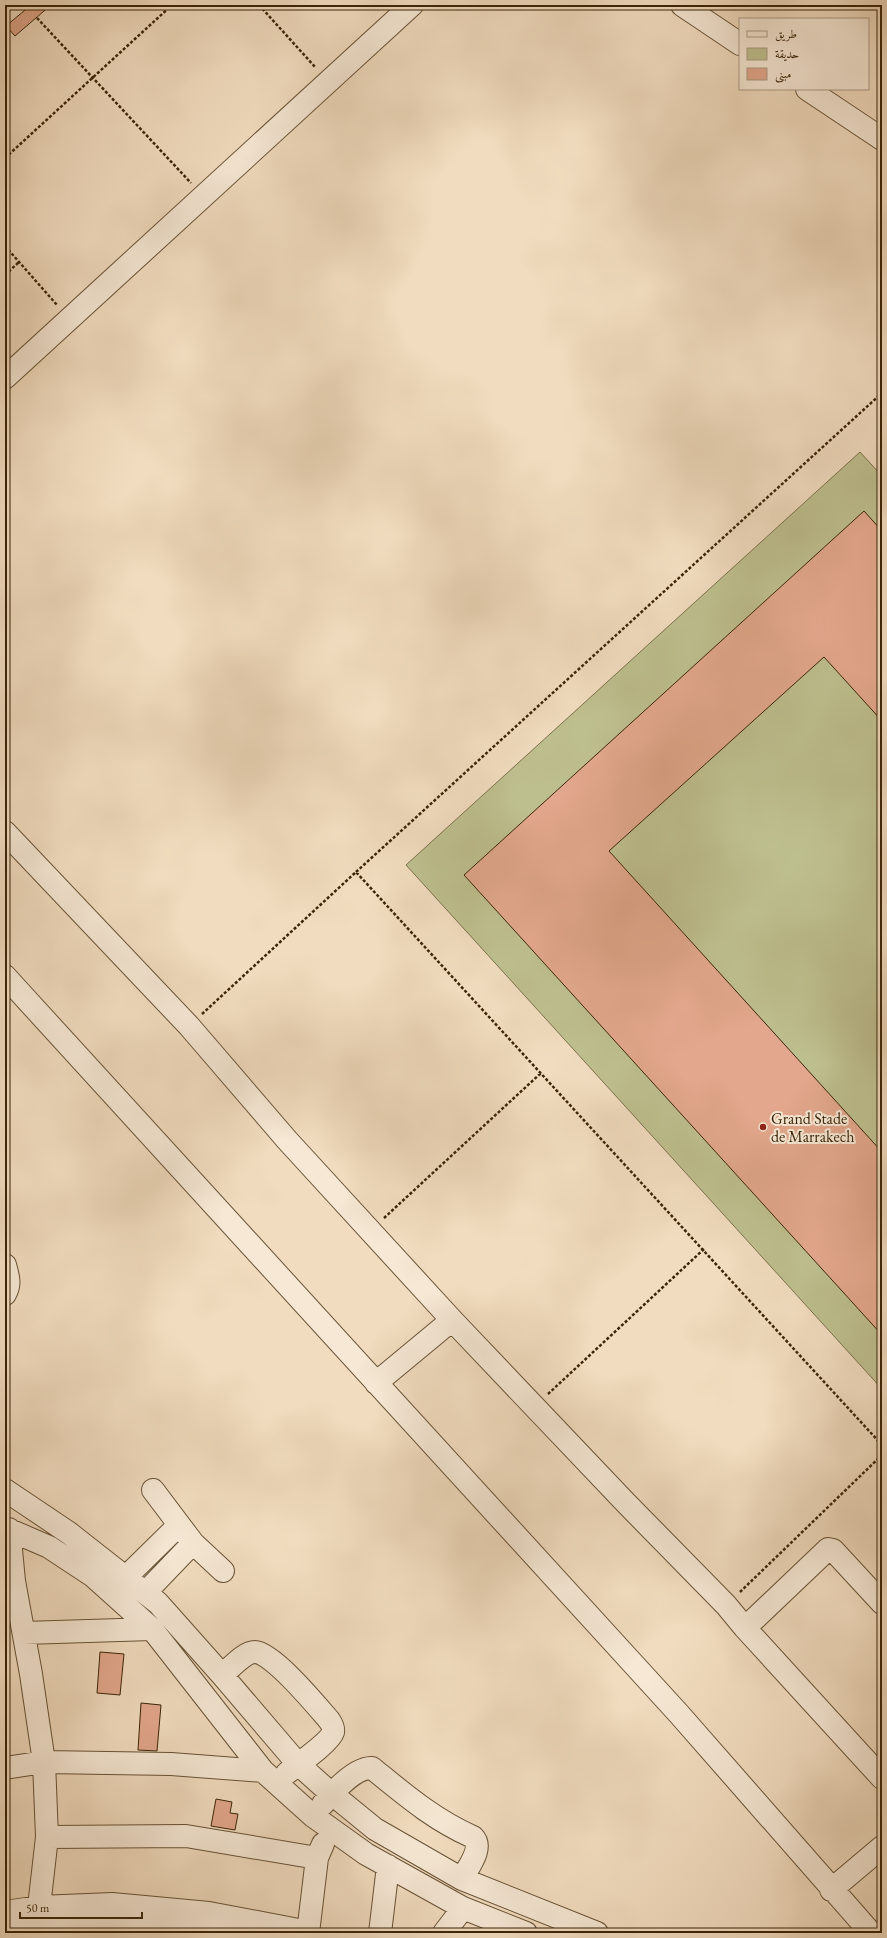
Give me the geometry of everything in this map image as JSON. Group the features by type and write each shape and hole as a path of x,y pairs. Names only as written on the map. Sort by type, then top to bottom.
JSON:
{"street":[{"path":"5,378 412,5"},
{"path":"682,5 739,43"},
{"path":"808,90 882,139"},
{"path":"5,832 189,1026 287,1140 452,1320 726,1605 745,1628 882,1778"},
{"path":"5,976 679,1714 831,1890 871,1933"},
{"path":"5,1265 10,1283 5,1294 7,1300 5,1305"},
{"path":"376,1383 452,1320"},
{"path":"5,1490 69,1533 131,1588 152,1629 210,1704 270,1777 321,1822 366,1854 463,1908 526,1933"},
{"path":"153,1490 193,1543 223,1571"},
{"path":"131,1588 179,1525"},
{"path":"7,1528 49,1547 94,1576 131,1588 158,1603 227,1680 298,1764 331,1794 375,1829 462,1879 597,1933"},
{"path":"7,1528 14,1581 24,1633 44,1762 47,1837 37,1922"},
{"path":"131,1588 193,1543"},
{"path":"745,1628 828,1549 833,1550 882,1603"},
{"path":"24,1633 152,1629"},
{"path":"5,1768 44,1762 171,1764 270,1777 298,1764 328,1740 333,1731 333,1726 329,1720 280,1667 262,1654 255,1652 248,1654 210,1704"},
{"path":"5,1930 112,1904 209,1913 308,1932 321,1822 331,1794 364,1768 372,1768 437,1819 477,1841 478,1847 462,1879"},
{"path":"47,1837 186,1836 317,1858"},
{"path":"831,1890 882,1847"},
{"path":"380,1933 388,1866"},
{"path":"444,1933 463,1908"},
{"path":"533,1933 538,1910"},
{"path":"5,1912 37,1922 110,1923 214,1933"}],"path":[{"path":"5,158 172,5"},
{"path":"259,5 329,82"},
{"path":"37,18 203,197"},
{"path":"5,246 70,319"},
{"path":"5,275 19,262"},
{"path":"189,1026 882,393"},
{"path":"356,872 704,1249 882,1445"},
{"path":"370,1230 540,1073"},
{"path":"534,1406 704,1249"},
{"path":"726,1605 882,1455"}],"green space":[{"name":"Grand Stade de Marrakech","path":"860,452 882,476 882,1389 406,865"}],"building":[{"path":"31,5 51,5 15,36 6,26"},
{"path":"864,511 882,531 882,721 824,657 609,851 882,1152 882,1335 464,875"},
{"path":"100,1652 124,1654 120,1695 97,1693"},
{"path":"141,1703 161,1705 157,1751 138,1750"},
{"path":"216,1799 232,1802 230,1813 238,1814 235,1830 211,1826"}],"place":[{"name":"Grand Stade de Marrakech","path":"763,1127"}]}
